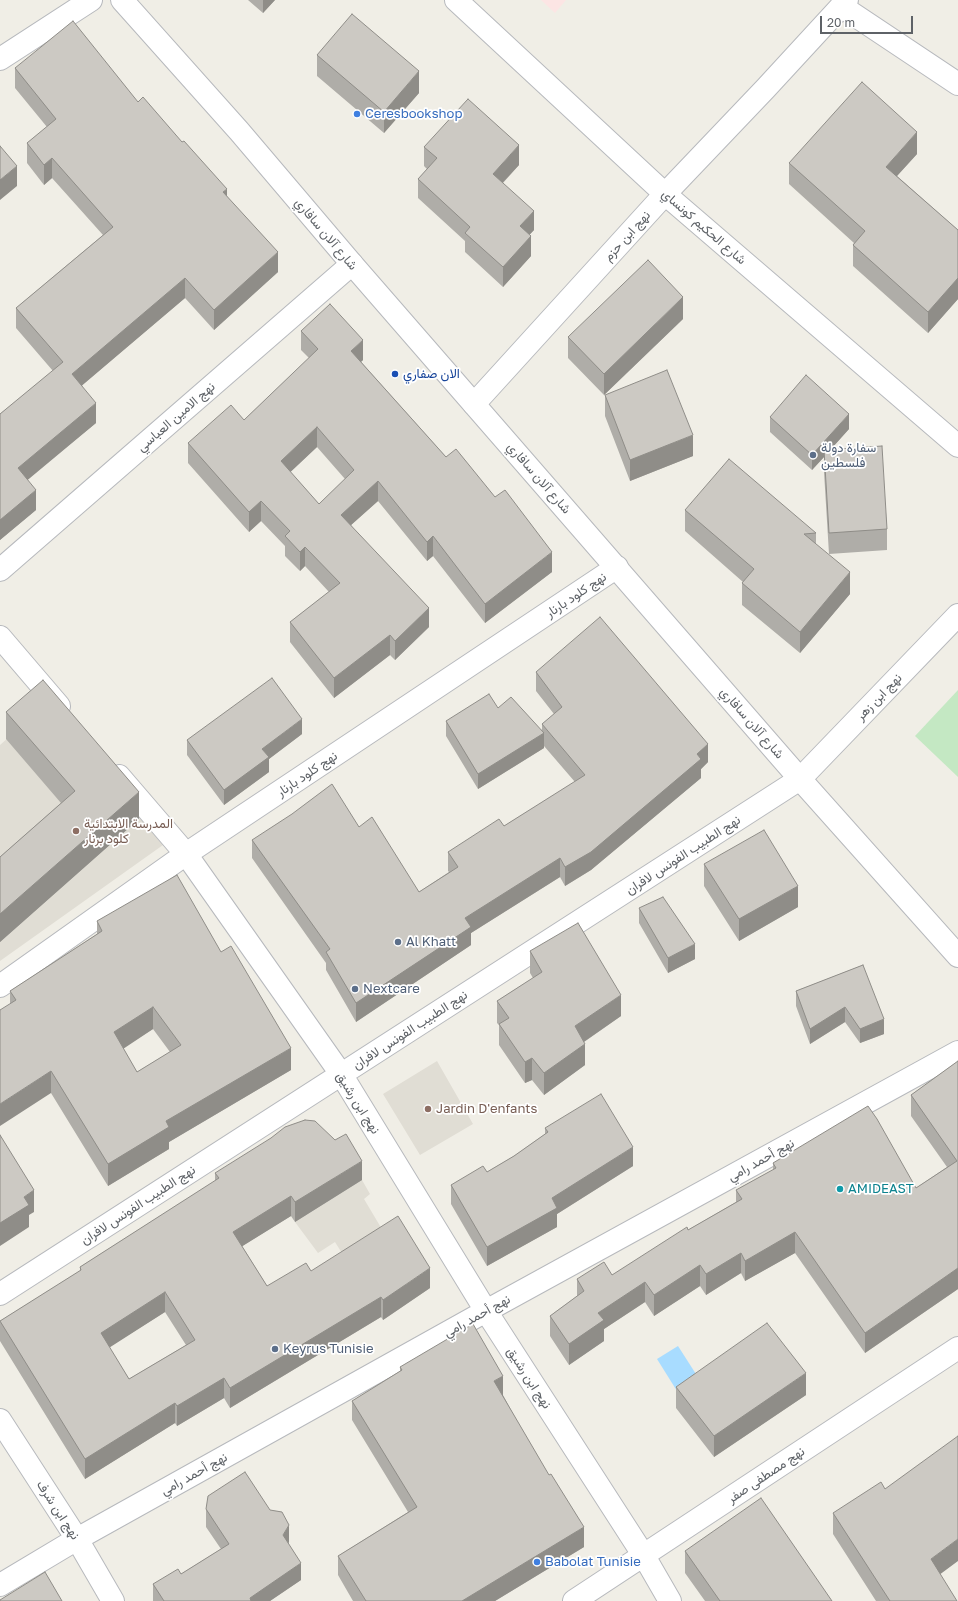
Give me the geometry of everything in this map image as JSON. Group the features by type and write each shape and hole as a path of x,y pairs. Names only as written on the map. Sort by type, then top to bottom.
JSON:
{"street":[{"path":"0,60 91,0"},
{"name":"شارع آلان سافاري","path":"122,0 239,131 352,264 800,779 958,956"},
{"name":"شارع الحكيم كونساي","path":"456,0 665,194 958,446"},
{"path":"844,3 958,84"},
{"name":"نهج ابن حزم","path":"474,404 665,194 844,3"},
{"name":"نهج الامين العباسي","path":"0,570 352,264"},
{"name":"نهج كلود بارنار","path":"0,986 186,854 617,568"},
{"name":"نهج ابن زهر","path":"800,779 958,615"},
{"path":"0,637 72,722"},
{"name":"نهج ابن رشيق","path":"109,764 186,854 341,1074 486,1312 644,1556 670,1601"},
{"name":"نهج الطبيب الفونس لافران","path":"0,1294 800,779"},
{"name":"نهج أحمد رامي","path":"0,1585 77,1539 958,1052"},
{"name":"نهج مصطفى صفر","path":"574,1601 958,1348"},
{"name":"نهج ابن شرف","path":"0,1420 77,1539 113,1601"}],"shaded area":[{"path":"541,0 566,0 555,13"},
{"name":"المدرسة الابتدائية كلود برنار","path":"43,707 163,845 0,961 0,745"},
{"name":"Jardin D'enfants","path":"437,1061 473,1124 420,1155 383,1094"},
{"path":"362,1180 370,1194 364,1199 389,1241 350,1266 335,1242 318,1253 295,1222"}],"green space":[{"path":"958,690 958,777 915,736"}],"water":[{"path":"678,1346 703,1385 682,1399 657,1359"}],"building":[{"path":"352,14 419,71 384,112 317,55"},
{"path":"73,21 138,102 143,97 182,142 184,141 227,189 223,192 278,252 214,310 185,278 72,374 96,403 18,468 36,490 0,520 0,414 63,362 16,308 113,227 52,158 44,165 27,143 56,119 15,68"},
{"path":"862,82 917,132 886,167 958,230 958,278 928,312 853,245 865,231 789,163"},
{"path":"468,99 519,145 493,174 534,211 520,226 531,236 503,267 465,233 470,227 418,179 437,158 424,147"},
{"path":"0,146 17,166 0,180"},
{"path":"648,260 683,297 604,374 568,337"},
{"path":"330,304 363,340 351,351 446,457 456,449 495,497 505,490 552,552 485,604 433,536 427,542 378,481 341,515 429,608 395,641 390,635 334,678 290,622 340,583 305,547 300,552 285,536 290,531 261,501 249,512 188,443 231,405 244,420 318,349 301,331","holes":["317,427 354,470 319,504 281,461"]},
{"path":"667,370 693,435 630,460 605,395"},
{"path":"806,375 849,414 812,455 770,417"},
{"path":"882,446 887,529 829,533 824,450"},
{"path":"729,459 816,533 804,534 850,572 800,632 742,583 754,569 685,510"},
{"path":"600,617 708,744 697,754 701,759 591,852 565,867 560,858 465,918 471,927 356,1003 326,952 330,949 252,840 292,814 332,784 359,827 372,817 419,892 458,867 448,852 499,819 504,826 585,775 542,724 562,707 536,672"},
{"path":"272,678 302,719 262,749 269,757 224,790 187,740"},
{"path":"43,680 139,792 0,914 0,857 75,791 6,712"},
{"path":"489,694 498,708 511,697 544,733 478,774 446,721"},
{"path":"764,830 798,886 739,919 704,864"},
{"path":"177,875 221,952 231,946 291,1048 166,1121 169,1127 108,1164 51,1071 0,1104 0,1010 16,1000 10,991 102,931 97,921","holes":["153,1007 181,1045 137,1072 114,1032"]},
{"path":"663,897 695,944 668,958 639,908"},
{"path":"578,923 621,995 575,1026 585,1044 544,1073 532,1058 525,1062 499,1024 509,1018 497,1001 542,972 530,951"},
{"path":"863,965 884,1019 860,1029 845,1007 810,1029 796,991"},
{"path":"958,1061 958,1268 865,1333 795,1232 745,1261 741,1253 706,1274 700,1265 654,1295 645,1282 598,1313 604,1320 569,1344 550,1316 584,1291 577,1279 604,1262 612,1275 687,1227 688,1230 742,1199 736,1190 776,1168 773,1163 868,1106 916,1188 957,1161 911,1095"},
{"path":"601,1094 633,1147 552,1198 557,1208 487,1247 451,1185 483,1166 487,1172 514,1156 548,1132 545,1128"},
{"path":"305,1120 315,1121 335,1140 346,1134 362,1161 295,1202 291,1196 233,1232 267,1286 306,1263 311,1271 398,1216 430,1268 383,1300 381,1297 230,1388 224,1378 177,1406 175,1403 85,1459 0,1321 81,1270 80,1267 219,1178 215,1173 271,1138 285,1127","holes":["165,1292 195,1340 129,1379 101,1333"]},
{"path":"0,1135 34,1190 24,1197 29,1205 0,1223"},
{"path":"767,1323 806,1373 714,1436 676,1387"},
{"path":"473,1324 503,1376 494,1381 549,1475 551,1474 584,1527 462,1601 366,1601 338,1556 417,1507 352,1401 402,1370 400,1367"},
{"path":"958,1436 958,1539 931,1559 957,1601 890,1601 833,1513 881,1482 885,1489"},
{"path":"245,1472 270,1510 282,1512 289,1525 283,1535 301,1563 250,1598 251,1601 164,1601 153,1584 178,1569 181,1574 229,1544 206,1509 208,1496"},
{"path":"761,1498 832,1601 720,1601 685,1551"},
{"path":"45,1572 62,1601 0,1601 0,1600"}],"place":[{"name":"Ceresbookshop","path":"357,114"},
{"name":"الان صفاري","path":"395,374"},
{"name":"سفارة دولة فلسطين","path":"813,455"},
{"name":"المدرسة الابتدائية كلود برنار","path":"76,831"},
{"name":"Al Khatt","path":"398,942"},
{"name":"Nextcare","path":"355,989"},
{"name":"Jardin D'enfants","path":"428,1109"},
{"name":"AMIDEAST","path":"840,1189"},
{"name":"Keyrus Tunisie","path":"275,1349"},
{"name":"Babolat Tunisie","path":"537,1562"}]}
